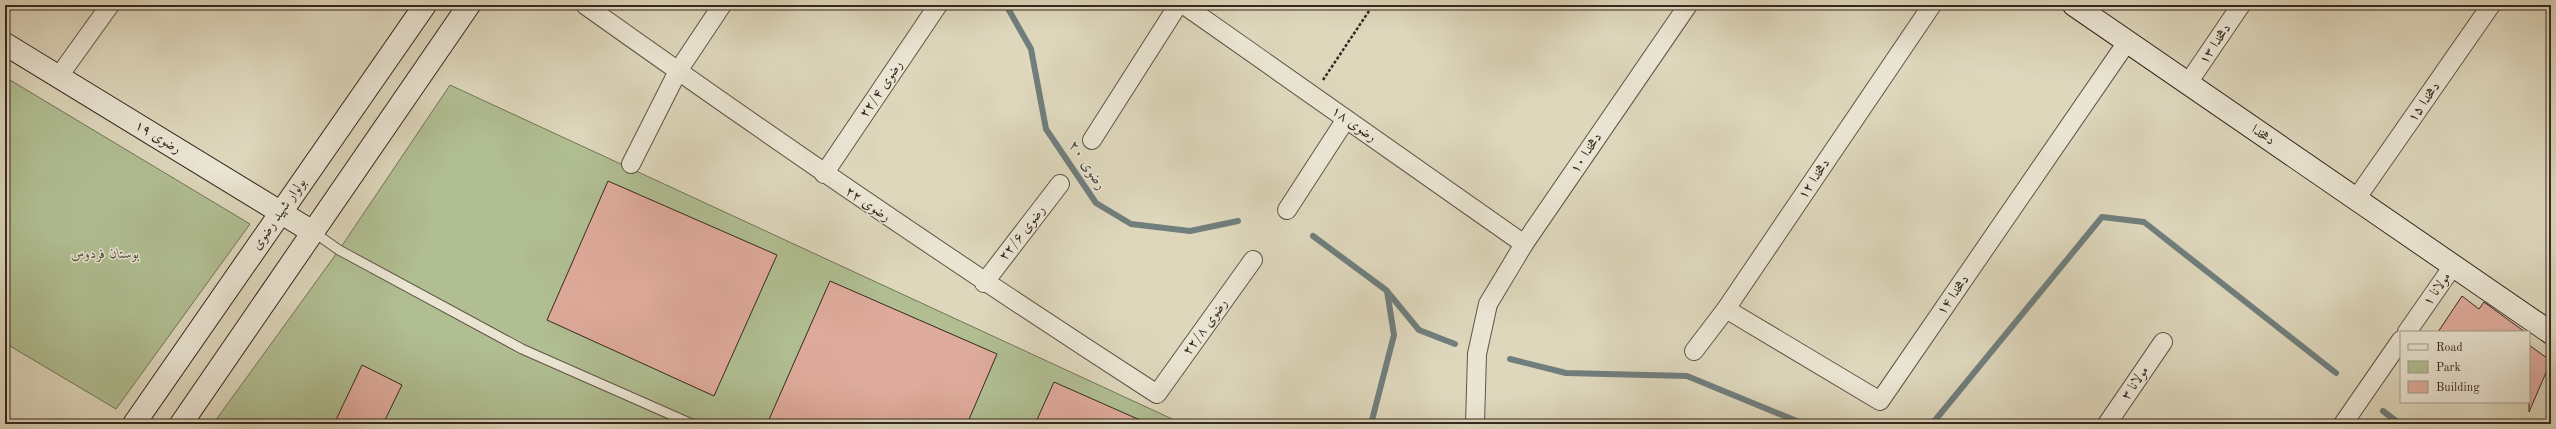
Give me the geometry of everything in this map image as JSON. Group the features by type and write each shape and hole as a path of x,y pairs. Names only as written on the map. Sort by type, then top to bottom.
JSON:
{"street":[{"path":"59,76 110,5"},
{"name":"بولوار شهید رضوی","path":"134,424 425,5"},
{"path":"181,424 311,231 469,5"},
{"name":"رضوی ۲۲","path":"585,5 824,174 984,283 1157,394"},
{"path":"631,164 678,71 722,5"},
{"name":"رضوی ۲۲/۴","path":"824,174 938,5"},
{"path":"1092,140 1178,5"},
{"name":"رضوی ۱۸","path":"1184,5 1524,244"},
{"name":"دهخدا ۱۰","path":"1475,424 1477,354 1488,304 1524,244 1688,5"},
{"name":"دهخدا ۱۲","path":"1694,351 1726,309 1932,5"},
{"name":"دهخدا","path":"2074,5 2551,333"},
{"name":"دهخدا ۱۳","path":"2188,83 2241,5"},
{"name":"دهخدا ۱۵","path":"2356,199 2491,5"},
{"name":"دهخدا ۱۴","path":"1726,309 1880,401 2127,42"},
{"name":"رضوی ۱۹","path":"5,44 282,211 311,231"},
{"path":"1287,210 1346,119"},
{"name":"رضوی ۲۲/۶","path":"984,283 1060,184"},
{"name":"رضوی ۲۲/۸","path":"1157,394 1253,260"},
{"name":"مولانا ۱","path":"2408,331 2453,266"},
{"path":"2343,424 2400,341"},
{"name":"مولانا ۳","path":"2107,424 2163,342"}],"lane":[{"path":"311,231 339,250 522,350 692,424"}],"path":[{"path":"1313,96 1373,5"}],"green space":[{"name":"بوستان فردوس","path":"5,77 250,224 116,409 5,343"},
{"path":"450,85 1183,424 213,424 339,250"}],"building":[{"path":"608,181 777,255 714,396 547,320"},
{"path":"830,281 997,354 967,424 767,424"},
{"path":"2462,296 2479,309 2484,302 2524,331 2439,331"},
{"path":"2530,346 2551,361 2529,412 2530,403"},
{"path":"362,365 402,385 383,424 334,424"},
{"path":"1054,382 1149,424 1035,424"}],"waterway":[{"name":"رضوی ۲۰","path":"1006,5 1031,49 1046,129 1096,203 1131,224 1190,231 1238,221"},
{"path":"1932,424 2102,217 2144,222 2336,373"},
{"path":"1313,236 1386,290 1419,330 1455,344"},
{"path":"1371,424 1394,335 1387,291"},
{"path":"1510,359 1566,373 1687,376 1804,424"},
{"path":"2383,411 2400,424"}]}
